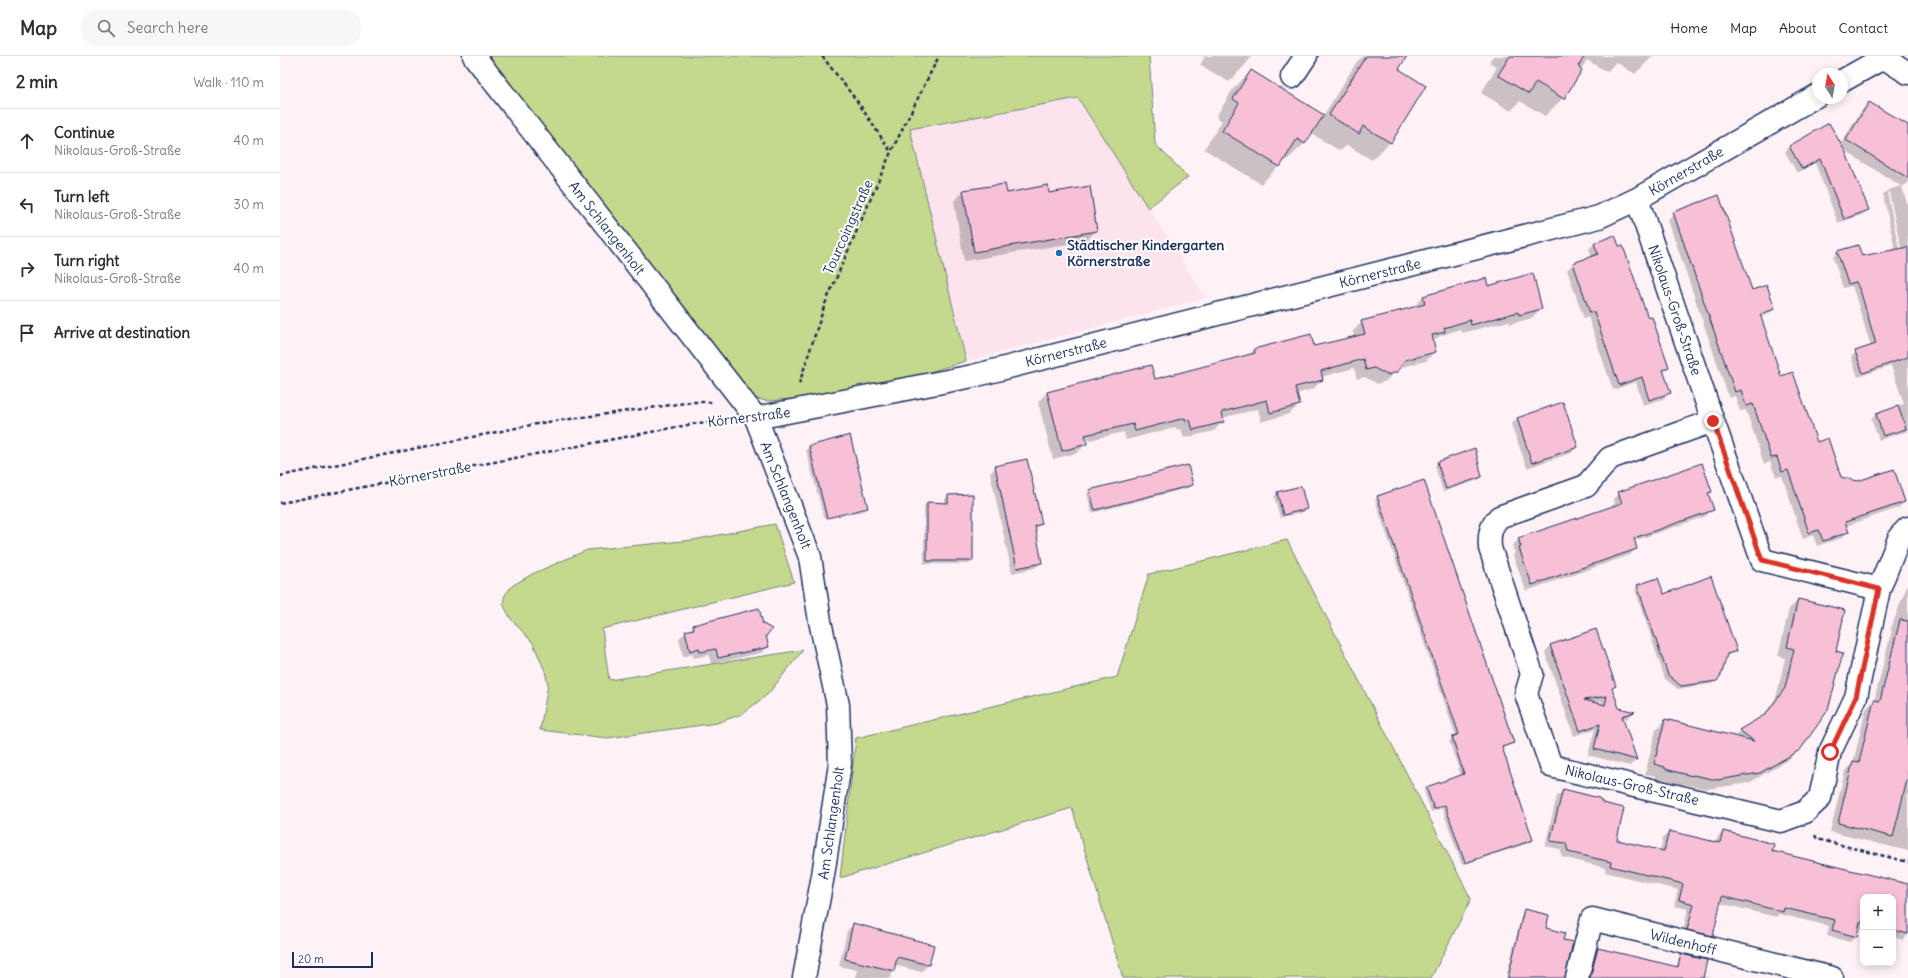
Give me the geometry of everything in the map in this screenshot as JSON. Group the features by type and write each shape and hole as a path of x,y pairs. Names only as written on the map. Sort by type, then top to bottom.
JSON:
{"street":[{"name":"Am Schlangenholt","path":"474,56 756,418 810,557 820,621 838,705 840,764 823,875 804,978"},
{"path":"1292,77 1306,56"},
{"path":"1848,77 1882,57 1908,73"},
{"name":"Körnerstraße","path":"756,418 996,370 1599,217 1637,199 1812,98"},
{"name":"Nikolaus-Groß-Straße","path":"1637,199 1762,560 1879,589"},
{"name":"Nikolaus-Groß-Straße","path":"1713,421 1610,458 1586,486 1499,517 1492,524 1489,534 1490,548 1532,674 1526,694 1551,766 1781,821 1805,812 1820,798 1830,752 1856,697 1879,589 1900,536 1908,528"},
{"name":"Wildenhoff","path":"1577,978 1592,919 1832,978"}],"path":[{"path":"822,56 857,101 891,152"},
{"name":"Tourcoingstraße","path":"791,412 825,304 891,152 939,56"},
{"path":"280,476 541,423 693,402 715,402"},
{"name":"Körnerstraße","path":"280,503 698,423 756,418"},
{"path":"1805,812 1817,840 1908,862"}],"shaded area":[{"name":"Städtischer Kindergarten Körnerstraße","path":"1078,98 1206,298 966,361 910,129"}],"green space":[{"path":"485,56 1149,56 1155,144 1188,177 1148,208 1078,98 910,129 966,361 879,387 847,394 767,401 748,397"},
{"path":"775,524 794,582 602,629 609,680 803,650 768,694 742,714 717,723 607,738 540,730 548,685 545,671 533,643 511,619 503,603 505,595 512,586 532,574 587,550 693,540"},
{"path":"1287,540 1471,899 1431,978 1123,978 1072,808 840,878 856,738 1117,677 1149,574"}],"building":[{"path":"1366,56 1407,56 1399,69 1426,86 1391,143 1363,126 1359,134 1329,115"},
{"path":"1510,56 1585,56 1578,66 1582,70 1564,99 1536,82 1529,94 1498,75"},
{"path":"1251,70 1324,115 1305,144 1297,139 1280,167 1222,131 1239,103 1233,99"},
{"path":"1869,102 1908,125 1908,178 1846,140"},
{"path":"1829,123 1846,153 1869,210 1844,219 1820,159 1802,169 1789,146"},
{"path":"1005,184 1007,193 1048,185 1049,193 1090,186 1097,231 974,252 963,190"},
{"path":"1719,195 1752,290 1767,285 1775,309 1760,314 1781,376 1793,372 1817,442 1828,438 1841,477 1858,481 1894,469 1905,502 1845,522 1849,532 1823,541 1819,530 1809,533 1788,470 1782,472 1777,457 1771,458 1753,404 1746,406 1741,390 1735,392 1673,212"},
{"path":"1615,235 1619,246 1623,246 1648,318 1652,317 1669,367 1663,370 1671,393 1649,400 1642,377 1619,385 1594,312 1590,313 1573,263 1598,254 1594,243"},
{"path":"1858,245 1862,256 1908,247 1908,357 1863,373 1855,351 1876,344 1861,293 1856,282 1848,284 1837,251"},
{"path":"1533,273 1542,309 1519,315 1518,312 1471,325 1470,320 1444,328 1445,332 1432,335 1436,352 1405,360 1397,372 1387,375 1374,368 1366,370 1363,359 1321,371 1323,380 1295,387 1300,405 1270,413 1267,400 1222,412 1224,422 1193,430 1190,420 1186,421 1185,418 1135,431 1133,424 1085,435 1087,444 1062,451 1047,392 1151,365 1155,379 1255,353 1254,349 1311,334 1314,346 1365,334 1361,321 1425,304 1423,296 1486,278 1488,286"},
{"path":"1563,402 1578,447 1532,463 1517,418"},
{"path":"1898,406 1906,429 1883,436 1876,414"},
{"path":"850,435 868,508 827,518 809,446"},
{"path":"1475,448 1482,477 1446,489 1437,462"},
{"path":"1027,459 1042,524 1035,526 1042,563 1017,568 995,466"},
{"path":"1702,463 1712,492 1708,493 1714,510 1634,538 1637,549 1532,585 1519,548 1521,547 1518,538 1622,503 1618,492"},
{"path":"1188,465 1193,485 1095,510 1089,490"},
{"path":"1424,480 1514,743 1502,747 1533,840 1465,863 1445,805 1434,809 1426,787 1464,774 1452,737 1459,734 1377,496"},
{"path":"1301,486 1307,509 1283,515 1277,492"},
{"path":"973,494 973,561 927,561 927,502 948,503 948,495"},
{"path":"1711,576 1737,651 1727,654 1722,673 1717,681 1681,686 1668,675 1637,585 1658,578 1664,594"},
{"path":"1798,599 1845,610 1836,651 1843,653 1828,710 1800,750 1760,773 1717,780 1692,776 1665,769 1665,767 1654,764 1665,719 1754,741 1739,730 1766,714 1785,688 1794,649 1787,647"},
{"path":"759,608 763,624 772,629 766,636 769,647 718,658 716,649 700,652 699,648 690,651 685,631 694,629 693,625"},
{"path":"1900,620 1908,621 1908,776 1893,837 1838,823 1853,761 1859,762 1874,700 1880,701"},
{"path":"1596,629 1616,686 1612,688 1619,708 1635,712 1622,716 1637,760 1594,749 1600,724 1580,731 1550,645","holes":["1607,696 1605,705 1584,700"]},
{"path":"1563,789 1599,798 1603,803 1624,808 1617,840 1664,851 1669,831 1720,843 1723,831 1774,844 1772,851 1908,884 1908,934 1896,931 1896,894 1860,894 1860,922 1857,937 1832,930 1835,920 1784,908 1783,912 1722,896 1713,936 1687,930 1694,904 1679,900 1683,884 1610,866 1611,862 1568,852 1566,843 1550,841"},
{"path":"1524,909 1549,915 1546,928 1565,933 1563,940 1573,942 1565,978 1508,978"},
{"path":"853,923 934,945 929,965 897,957 894,971 845,959"},
{"path":"1598,948 1678,967 1681,954 1707,960 1703,978 1590,978"}],"place":[{"name":"Städtischer Kindergarten Körnerstraße","path":"1059,253"}],"route":[{"path":"1713,421 1762,560 1879,589 1856,697 1830,752"}]}
